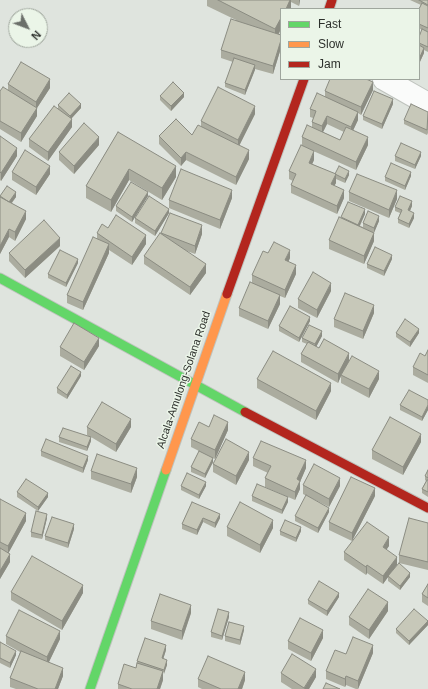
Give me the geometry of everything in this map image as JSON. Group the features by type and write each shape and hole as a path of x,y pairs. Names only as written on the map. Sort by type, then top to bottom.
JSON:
{"main road":[{"name":"Alcala-Amulong-Solana Road","path":"90,689 195,386 304,80"},
{"path":"0,278 195,386 428,508"}],"street":[{"path":"386,80 428,104"}],"building":[{"path":"218,0 290,0 286,8 280,8 280,20 275,29"},
{"path":"419,0 428,0 428,5"},
{"path":"422,3 428,6 428,28 420,24 420,8"},
{"path":"231,19 280,35 280,43 273,66 221,50"},
{"path":"422,29 428,32 428,47 420,43 420,34"},
{"path":"420,46 424,48 420,57"},
{"path":"234,58 255,65 245,90 225,83"},
{"path":"21,62 50,79 36,102 8,84"},
{"path":"330,80 368,80 373,82 361,107 325,91"},
{"path":"173,82 184,93 171,106 160,96"},
{"path":"3,87 37,108 21,133 0,121 0,91"},
{"path":"218,87 255,106 238,140 201,121"},
{"path":"374,91 393,99 382,124 363,116"},
{"path":"69,93 81,104 70,116 58,105"},
{"path":"317,93 358,112 351,127 327,116 322,126 312,122 316,111 310,109"},
{"path":"411,104 428,112 427,130 404,120"},
{"path":"54,106 72,119 48,152 29,139"},
{"path":"176,119 192,135 198,125 249,150 236,177 186,152 181,158 159,136"},
{"path":"84,123 99,137 74,166 59,152"},
{"path":"307,125 340,140 346,127 368,137 356,162 302,137"},
{"path":"118,132 176,166 162,188 129,169 111,200 86,186"},
{"path":"0,136 17,148 1,173 0,172"},
{"path":"401,143 421,152 415,165 395,156"},
{"path":"301,145 314,151 309,163 336,174 331,184 344,190 337,206 291,185 296,174 289,171"},
{"path":"25,150 50,166 36,187 12,172"},
{"path":"391,163 411,172 405,186 385,177"},
{"path":"339,166 349,171 345,179 335,174"},
{"path":"181,169 232,190 220,220 169,200"},
{"path":"357,174 397,190 389,210 349,192"},
{"path":"131,182 148,192 132,217 116,206"},
{"path":"7,186 16,192 9,202 0,196"},
{"path":"149,196 169,209 155,231 135,218"},
{"path":"400,196 412,201 408,210 414,213 409,224 398,219 402,210 395,207"},
{"path":"0,197 26,211 15,232 9,229 0,246"},
{"path":"348,202 365,209 358,225 341,217"},
{"path":"368,211 379,216 374,228 363,223"},
{"path":"170,213 202,225 195,246 161,233"},
{"path":"116,215 146,235 132,257 97,233 102,224 108,228"},
{"path":"339,217 374,233 364,256 329,240"},
{"path":"44,220 60,238 25,270 9,253"},
{"path":"160,233 206,264 190,287 144,256"},
{"path":"93,237 109,244 83,302 67,295"},
{"path":"274,242 290,250 285,260 296,265 285,290 252,275 263,251 268,253"},
{"path":"375,247 392,255 384,271 367,264"},
{"path":"60,250 78,259 66,283 48,274"},
{"path":"313,272 331,283 317,310 298,299"},
{"path":"250,282 280,295 268,321 239,308"},
{"path":"345,293 374,305 363,331 334,319"},
{"path":"290,306 310,317 299,338 279,326"},
{"path":"405,319 419,329 410,342 396,333"},
{"path":"74,323 99,338 84,362 60,347"},
{"path":"309,325 322,331 315,344 302,338"},
{"path":"324,339 349,353 338,374 301,354 308,342 319,348"},
{"path":"428,350 428,375 413,367 420,353 425,356"},
{"path":"273,351 331,383 316,411 257,379"},
{"path":"352,356 379,371 369,389 341,375"},
{"path":"71,366 81,372 67,395 57,388"},
{"path":"409,390 428,400 428,405 422,417 400,405"},
{"path":"102,402 131,419 116,444 87,427"},
{"path":"214,415 228,422 215,450 191,439 199,422 209,427"},
{"path":"390,417 421,434 403,467 372,450"},
{"path":"63,428 91,437 87,447 59,437"},
{"path":"46,439 88,456 83,468 41,451"},
{"path":"226,439 249,452 236,476 213,464"},
{"path":"261,441 306,460 297,479 300,481 295,492 265,478 271,466 253,458"},
{"path":"199,451 213,458 205,474 191,467"},
{"path":"97,454 137,468 131,484 91,471"},
{"path":"314,464 340,478 329,499 303,485"},
{"path":"428,470 428,478 425,476"},
{"path":"187,473 206,482 199,495 181,486"},
{"path":"351,477 375,488 352,533 329,522"},
{"path":"26,479 48,493 38,507 17,492"},
{"path":"428,480 428,492 422,489"},
{"path":"257,484 288,497 282,510 252,496"},
{"path":"306,495 329,508 318,528 295,516"},
{"path":"0,499 26,513 8,546 0,542"},
{"path":"192,502 220,514 215,523 203,518 197,530 182,524"},
{"path":"240,502 273,520 260,545 227,527"},
{"path":"36,511 47,514 42,535 31,532"},
{"path":"52,517 74,524 68,543 45,536"},
{"path":"409,518 428,523 428,562 399,555"},
{"path":"285,520 301,527 296,538 280,531"},
{"path":"367,522 389,537 383,547 397,557 383,576 367,565 366,567 344,552"},
{"path":"0,548 10,554 0,571"},
{"path":"32,556 83,585 62,621 11,592"},
{"path":"399,563 410,573 400,586 388,576"},
{"path":"319,581 339,593 327,611 308,600"},
{"path":"428,584 428,598 422,594"},
{"path":"368,589 388,602 369,630 349,617"},
{"path":"160,594 191,605 182,631 151,621"},
{"path":"218,609 229,612 222,636 211,632"},
{"path":"414,609 428,621 409,641 396,629"},
{"path":"19,610 60,631 47,657 6,636"},
{"path":"300,618 323,630 311,653 288,641"},
{"path":"229,622 244,626 240,640 225,636"},
{"path":"353,637 373,645 358,681 346,676 345,679 326,671 335,650 346,654"},
{"path":"145,638 166,645 162,658 167,660 164,670 137,661"},
{"path":"0,642 16,651 10,663 0,658"},
{"path":"21,651 63,668 55,689 38,689 10,678"},
{"path":"292,654 316,669 304,688 281,673"},
{"path":"208,656 245,672 238,689 221,689 198,679"},
{"path":"137,663 163,671 157,689 132,689 118,684 124,664 136,668"},
{"path":"326,683 340,689 323,689"}],"traffic: fast":[{"path":"0,278 245,412"},
{"path":"90,689 166,470"}],"traffic: slow":[{"path":"166,470 227,294"}],"traffic: jam":[{"path":"329,8 332,0"},
{"path":"227,294 304,80"},
{"path":"245,412 428,508"}]}
